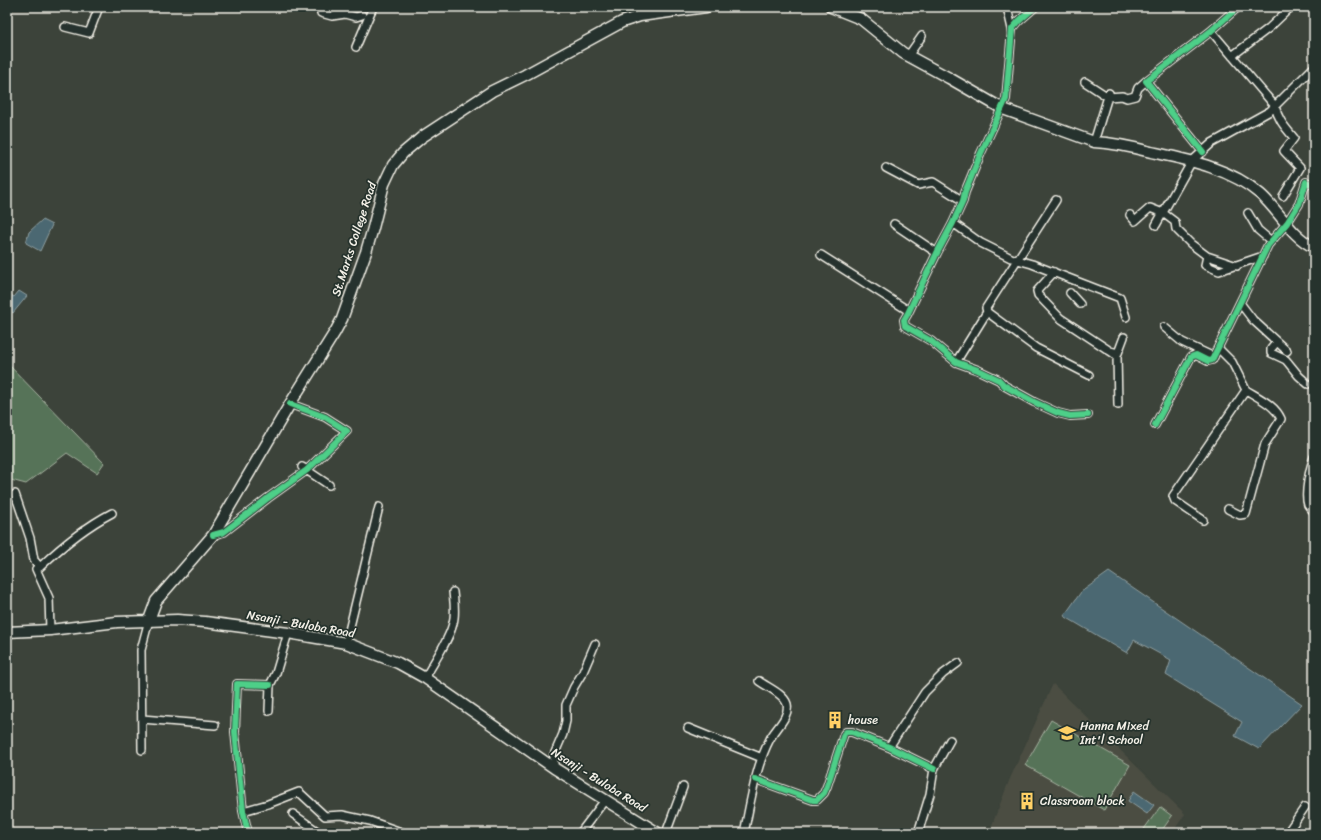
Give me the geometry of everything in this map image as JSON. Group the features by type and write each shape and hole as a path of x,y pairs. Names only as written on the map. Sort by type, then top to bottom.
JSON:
{"main road":[{"name":"St.Marks College Road","path":"149,620 156,601 213,535 342,319 374,228 384,184 393,165 403,153 422,137 492,91 525,75 622,22 640,16 706,7"},
{"path":"831,7 861,19 908,56 1003,109 1094,142 1110,143 1192,161 1245,183 1260,194 1306,243 1314,247"},
{"name":"Nsanji - Buloba Road","path":"7,632 50,630 117,622 177,620 205,622 288,633 346,643 398,664 425,678 554,768 658,833"}],"street":[{"path":"65,27 90,33 99,7"},
{"path":"339,7 340,17"},
{"path":"356,46 373,7"},
{"path":"1007,7 1012,30 1006,99 1003,109 981,153 953,223 904,320 905,326 931,341 956,362 984,372 999,380 1005,386 1034,402 1058,413 1070,416 1088,415"},
{"path":"1012,30 1019,21 1035,7"},
{"path":"1085,82 1108,95 1127,98 1135,96 1138,88 1146,81 1238,7"},
{"path":"1232,56 1269,28 1291,7"},
{"path":"321,13 332,16 335,14 340,17"},
{"path":"340,17 345,14 356,17 362,15"},
{"path":"1210,31 1275,106 1277,116 1281,123 1294,138 1284,151 1300,168 1283,196"},
{"path":"908,56 922,36"},
{"path":"1156,225 1192,161 1220,137 1261,117 1275,106 1314,67"},
{"path":"1146,81 1202,152"},
{"path":"1094,142 1108,95"},
{"path":"886,168 918,185 933,182 963,201"},
{"path":"1155,425 1191,357 1196,355 1208,361 1212,360 1214,357 1271,241 1300,204 1306,182 1314,185"},
{"path":"956,362 987,312 986,308 1056,200"},
{"path":"1130,215 1135,221 1150,208 1163,213 1175,222 1176,229 1191,244 1207,256 1237,266"},
{"path":"1248,213 1258,230 1271,241"},
{"path":"953,223 981,243 1011,258 1018,259 1054,272 1120,298 1126,317"},
{"path":"894,224 937,253"},
{"path":"821,255 909,311"},
{"path":"1207,256 1205,265 1219,271 1263,256"},
{"path":"1054,272 1037,291 1040,298 1060,318 1117,356 1118,405"},
{"path":"1070,294 1080,304"},
{"path":"1240,303 1253,320 1287,351"},
{"path":"987,312 1036,348 1089,375"},
{"path":"1164,327 1182,342 1214,357"},
{"path":"1110,351 1118,353 1124,337"},
{"path":"1276,342 1271,349 1271,353 1286,360 1299,376 1308,384"},
{"path":"1218,348 1232,362 1246,390 1271,406 1278,413 1281,419 1265,444 1246,514 1240,515 1228,509"},
{"path":"1203,520 1175,501 1173,496 1246,390"},
{"path":"213,535 224,532 268,498 347,431 325,417 290,404"},
{"path":"1314,457 1310,466 1307,498 1309,506 1314,512"},
{"path":"305,468 329,485"},
{"path":"15,494 30,538 34,560 40,567"},
{"path":"346,643 379,507"},
{"path":"50,630 49,598 36,569 71,538 98,520 112,513"},
{"path":"425,678 448,636 453,623 453,592"},
{"path":"142,750 141,650 149,620"},
{"path":"269,711 270,685 276,673 288,633"},
{"path":"554,768 554,755 563,734 566,721 566,705 595,644"},
{"path":"889,747 926,692 943,674 958,663"},
{"path":"744,833 755,779 762,758 769,740 787,712 785,700 759,681"},
{"path":"248,833 243,810 235,732 237,684 270,685"},
{"path":"142,719 215,725"},
{"path":"688,728 762,758"},
{"path":"755,779 813,800 817,800 825,789 846,732 852,732 889,747 934,769"},
{"path":"918,833 930,794 934,769 950,740"},
{"path":"666,833 683,787"},
{"path":"243,810 268,804 299,792 325,816 342,815 370,821 404,833"},
{"path":"580,833 605,800"},
{"path":"1287,833 1305,807"},
{"path":"293,814 320,833"}],"shaded area":[{"name":"Hanna Mixed Int'l School","path":"1053,684 1185,814 1172,833 989,833 1009,781"}],"green space":[{"path":"7,363 104,463 97,473 67,453 26,484 7,479"},
{"path":"1051,720 1130,765 1104,810 1025,765"},
{"path":"1160,807 1172,816 1160,833 1149,833 1144,829"}],"water":[{"path":"42,220 52,225 40,251 26,243 29,232"},
{"path":"19,291 27,296 13,313 7,309 7,302 11,295 14,297"},
{"path":"1109,572 1302,704 1259,749 1235,736 1242,722 1166,675 1171,660 1134,640 1127,653 1064,616 1081,592"},
{"path":"1134,791 1154,805 1147,814 1128,801"}],"cycle path":[{"path":"1035,7 1012,29 1006,99 981,153 953,223 904,320 905,326 931,341 956,362 999,380 1005,386 1058,413 1070,416 1088,415"},
{"path":"1203,152 1146,81 1211,31 1238,7"},
{"path":"1155,425 1191,357 1196,355 1208,361 1212,360 1268,245 1287,223 1299,204 1306,182 1314,185"},
{"path":"213,535 224,532 307,470 347,431 325,417 290,404"},
{"path":"248,833 243,811 235,732 237,684 270,685"},
{"path":"755,779 813,800 817,800 824,793 827,786 844,734 846,732 852,732 889,747 934,769"}],"place":[{"name":"house","path":"835,720"},
{"name":"Hanna Mixed Int'l School","path":"1067,733"},
{"name":"Classroom block","path":"1027,801"}]}
